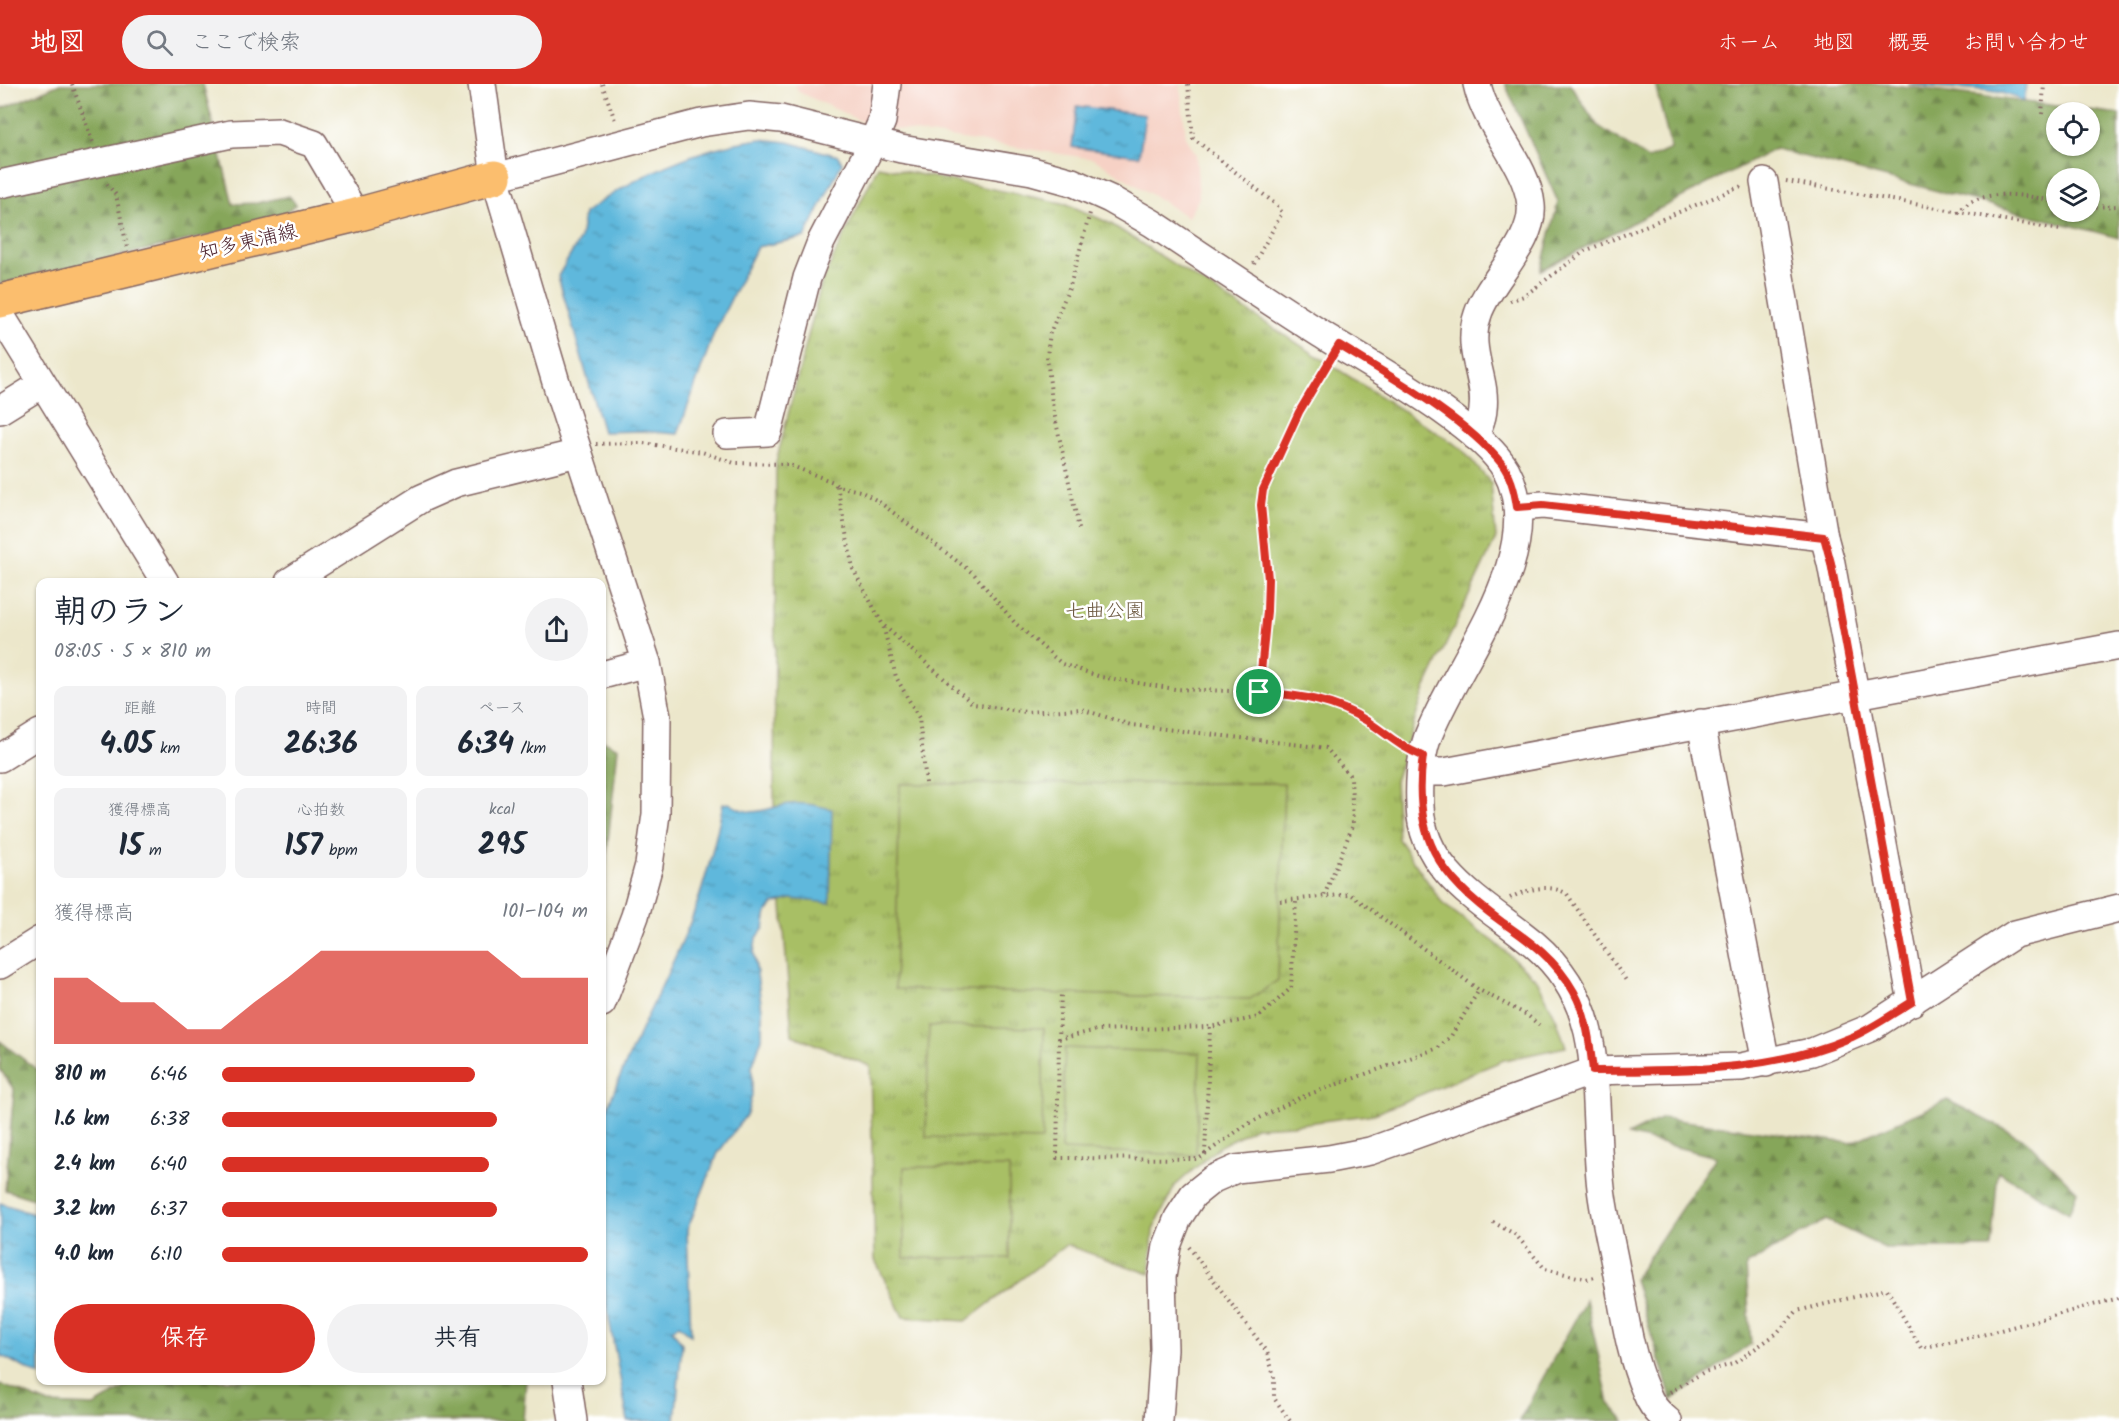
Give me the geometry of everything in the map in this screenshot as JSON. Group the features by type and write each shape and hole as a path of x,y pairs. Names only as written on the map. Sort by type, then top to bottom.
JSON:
{"main road":[{"name":"知多東浦線","path":"0,301 356,215 495,177"}],"street":[{"path":"482,84 495,177 578,453 647,663 657,717 656,814 649,865 635,916 606,993"},
{"path":"727,434 768,432 807,278 821,242 882,121 886,84"},
{"path":"1475,436 1484,409 1474,356 1478,314 1528,228 1531,205 1525,183 1485,109 1477,84"},
{"path":"495,177 701,123 749,116 781,118 873,142 1032,171 1072,182 1152,223 1396,381 1475,436 1503,466 1514,488 1518,530 1504,582 1436,719 1422,764 1421,816 1432,849 1446,871 1496,917 1534,945 1562,973 1574,992 1588,1035 1593,1071 1601,1192 1634,1359 1647,1395 1660,1412"},
{"path":"0,184 231,134 279,132 314,144 356,215"},
{"path":"1764,182 1824,537 1831,563 1912,1002"},
{"path":"0,314 163,578"},
{"path":"0,410 42,384"},
{"path":"295,578 430,494 456,483 578,453"},
{"path":"1517,507 1543,505 1824,537"},
{"path":"1422,764 1444,772 1854,693 2119,645"},
{"path":"606,674 647,663"},
{"path":"1701,723 1766,1063"},
{"path":"0,758 36,736"},
{"path":"1159,1421 1163,1359 1162,1277 1178,1218 1193,1195 1213,1179 1236,1169 1329,1159 1370,1150 1593,1071 1714,1069 1766,1063 1812,1052 1852,1038 1912,1002 2015,934 2039,926 2119,908"},
{"path":"0,965 36,942"},
{"path":"568,1385 573,1421"}],"path":[{"path":"602,84 611,103 621,144"},
{"path":"1188,84 1193,138 1278,207 1282,213 1243,283"},
{"path":"2042,114 2044,84"},
{"path":"1079,529 1052,403 1047,356 1050,333 1070,286 1098,194"},
{"path":"1958,213 1963,205 1984,197 2034,196 2046,199"},
{"path":"2100,207 2119,207"},
{"path":"1259,692 1268,590 1261,505 1263,490 1299,412 1339,345"},
{"path":"578,453 607,442 643,443 702,452 734,463 787,464 837,486 860,491 878,501 974,574 1023,631 1062,664 1101,676 1175,689 1297,695 1328,702 1357,715 1422,764"},
{"path":"837,486 853,569 883,625 896,677 919,718 926,783"},
{"path":"883,625 973,704 1026,712 1081,709 1131,725 1326,748 1351,777 1353,825 1324,896"},
{"path":"1496,917 1510,897 1551,887 1561,890 1588,922 1627,982"},
{"path":"1280,901 1350,894 1479,990 1527,1014 1539,1025"},
{"path":"1059,1040 1096,1030 1210,1027 1259,1017 1291,988 1296,901"},
{"path":"1061,994 1057,1158 1198,1159 1246,1125 1299,1098 1438,1048 1451,1036 1479,990"},
{"path":"1205,1155 1210,1027"},
{"path":"1492,1222 1516,1235 1545,1269 1586,1279 1617,1274"},
{"path":"1172,1234 1186,1242 1267,1352 1274,1376 1274,1398 1290,1421"},
{"path":"1660,1412 1704,1372 1733,1364 1776,1334 1797,1311 1887,1289 1922,1348 1982,1335 2119,1298"}],"shaded area":[{"path":"794,84 1180,84 1186,137 1196,154 1199,198 1188,217 1094,159 869,125 799,92"}],"green space":[{"path":"60,84 203,84 233,204 257,203 289,196 296,204 278,219 0,284 0,109"},
{"path":"1505,84 1570,84 1597,125 1648,159 1671,149 1655,84 1886,84 2046,105 2046,156 2100,156 2100,112 2119,114 2119,238 2057,222 2100,222 2100,168 2046,168 2046,219 1775,149 1541,270 1558,202"},
{"name":"七曲公園","path":"878,166 1067,204 1111,224 1461,448 1491,483 1496,538 1425,689 1395,781 1398,839 1443,904 1496,943 1537,980 1556,1018 1566,1047 1504,1060 1374,1114 1293,1125 1256,1127 1220,1146 1175,1186 1153,1230 1150,1274 1066,1245 966,1321 903,1317 875,1260 870,1066 792,1035 774,802 776,462 822,281"},
{"path":"606,742 618,748 606,860"},
{"path":"1284,783 1278,980 1250,999 895,989 900,784"},
{"path":"929,1026 1044,1028 1042,1140 926,1137"},
{"path":"0,1041 36,1069 36,1200 5,1190 14,1090 0,1069"},
{"path":"1065,1048 1200,1053 1196,1155 1061,1150"},
{"path":"1947,1100 2026,1140 2077,1191 2069,1213 1998,1171 1991,1248 1885,1248 1826,1220 1746,1265 1751,1344 1672,1400 1634,1279 1716,1157 1628,1135 1662,1118 1850,1143"},
{"path":"904,1167 1009,1167 1009,1258 904,1258"},
{"path":"1586,1300 1609,1403 1625,1421 1519,1421"},
{"path":"0,1384 49,1404 94,1406 130,1385 526,1385 523,1421 0,1421"}],"water":[{"path":"1908,84 2026,84 2024,101 1997,92"},
{"path":"1077,106 1145,115 1139,156 1072,147"},
{"path":"760,139 788,142 838,156 842,163 805,237 757,247 714,333 678,434 640,431 603,432 558,276 580,239 584,213 624,187 667,165 713,149"},
{"path":"729,803 751,812 789,804 832,809 830,903 791,899 773,904 767,912 764,928 756,939 754,953 762,1010 762,1038 752,1067 752,1095 747,1114 718,1153 687,1230 691,1335 679,1325 672,1329 682,1344 675,1421 628,1421 606,1303 606,1109 691,921 707,872 723,804"},
{"path":"0,1203 36,1215 36,1374 0,1355"}],"route":[{"path":"1339,345 1475,436 1503,466 1514,488 1517,507 1543,505 1824,537 1831,563 1912,1002 1852,1038 1812,1052 1766,1063 1714,1069 1593,1071 1583,1013 1562,973 1534,945 1472,897 1446,871 1432,849 1422,824 1420,808 1420,772 1423,756 1392,741 1370,722 1328,702 1297,695 1259,692 1268,579 1261,505 1263,490 1299,412 1339,345"}]}
